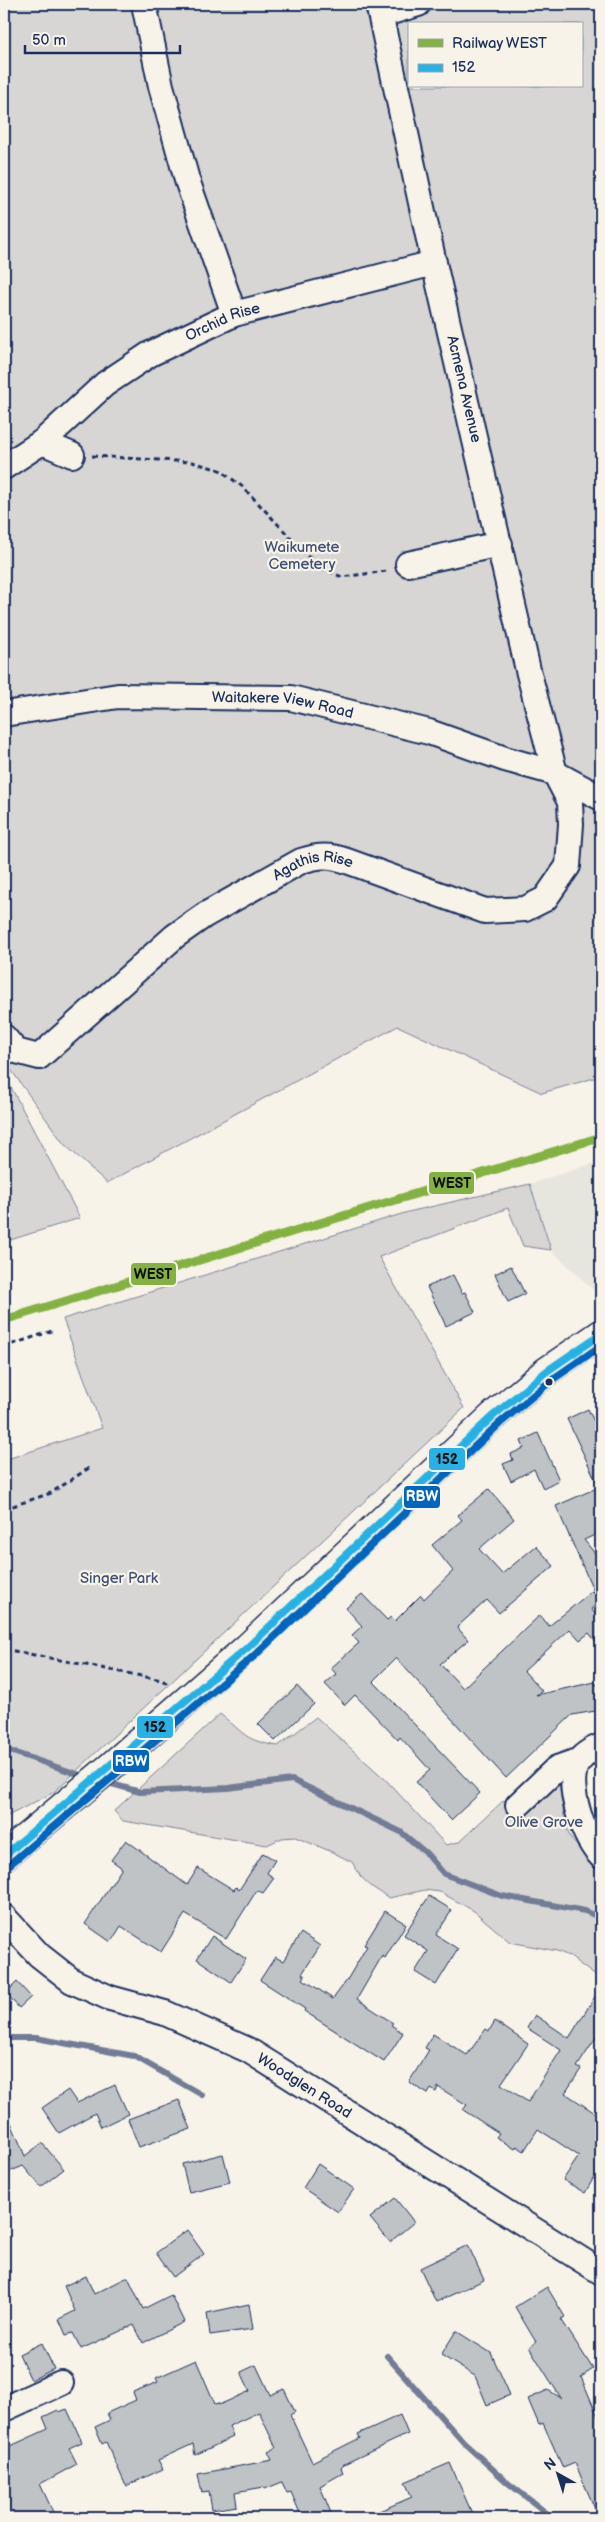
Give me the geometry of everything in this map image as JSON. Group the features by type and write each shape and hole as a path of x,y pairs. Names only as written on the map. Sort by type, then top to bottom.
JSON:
{"main road":[{"path":"4,1856 109,1768 310,1591 492,1416 547,1370 601,1334"}],"street":[{"path":"144,4 161,86 187,180 234,314"},
{"path":"380,9 418,4"},
{"name":"Acmena Avenue","path":"380,9 434,263 528,670 555,773"},
{"name":"Orchid Rise","path":"4,467 42,442 105,384 150,354 234,314 434,263"},
{"path":"42,442 72,455"},
{"path":"408,564 500,544"},
{"name":"Waitakere View Road","path":"4,714 118,696 291,698 429,732 505,759 555,773 601,798"},
{"name":"Agathis Rise","path":"4,1037 16,1051 38,1057 175,936 205,915 301,861 315,856 330,855 347,860 485,911 507,912 525,909 545,899 568,866 570,802 555,773"},
{"path":"601,1746 588,1752 580,1760 575,1768 574,1785 582,1827 601,1856"},
{"path":"518,1805 557,1768 580,1760"},
{"name":"Woodglen Road","path":"4,1917 39,1955 72,1981 110,1998 165,2013 248,2050 601,2272"},
{"path":"4,2409 61,2383"}],"path":[{"path":"72,455 192,462 220,470 243,487 294,538 317,566 342,578 389,571 408,564"},
{"path":"4,1347 55,1330"},
{"path":"4,1509 52,1493 92,1466"},
{"path":"4,1649 162,1680 186,1700"}],"shaded area":[{"path":"601,1161 601,1297 551,1250 530,1184"}],"green space":[{"name":"Waikumete Cemetery","path":"4,4 601,4 601,1076 542,1093 398,1026 107,1183 64,1144 4,1060"},
{"path":"4,1074 80,1218 4,1242"},
{"name":"Singer Park","path":"530,1184 551,1250 523,1246 508,1208 379,1257 464,1408 54,1792 4,1818 4,1460 102,1428 63,1319 408,1212"},
{"name":"Olive Grove","path":"220,1714 251,1739 278,1746 316,1717 386,1780 446,1845 459,1842 504,1800 520,1816 559,1781 569,1835 601,1870 601,1980 569,1956 557,1951 510,1942 474,1911 440,1892 425,1890 389,1898 361,1877 352,1862 295,1837 282,1838 267,1845 123,1821 114,1811"}],"building":[{"path":"511,1266 525,1294 508,1302 495,1274"},
{"path":"453,1275 462,1293 465,1292 475,1312 446,1326 427,1287"},
{"path":"588,1409 601,1436 601,1532 584,1540 601,1561 601,1608 599,1602 591,1609 601,1621 601,1648 589,1633 580,1640 570,1629 524,1671 542,1691 536,1695 595,1682 596,1685 601,1684 601,1710 572,1715 506,1778 396,1658 373,1681 480,1793 451,1820 416,1782 430,1770 400,1737 398,1740 355,1695 345,1705 325,1684 336,1674 331,1668 359,1643 352,1635 362,1626 346,1608 362,1594 387,1620 391,1617 395,1621 421,1595 424,1599 453,1571 432,1545 462,1520 458,1515 489,1489 514,1519 479,1549 502,1574 536,1546 554,1566 499,1613 487,1600 457,1627 468,1640 440,1664 463,1688 540,1615 549,1626 592,1591 595,1594 556,1506 599,1487 567,1419"},
{"path":"538,1433 559,1480 543,1488 534,1469 511,1481 503,1464 513,1460 511,1454 524,1448 521,1441"},
{"path":"297,1686 314,1704 275,1741 258,1724"},
{"path":"126,1840 187,1885 198,1868 234,1890 236,1887 239,1890 263,1853 275,1860 267,1873 274,1878 263,1893 257,1890 226,1939 185,1914 161,1952 121,1926 111,1942 85,1924 122,1868 111,1860"},
{"path":"429,1896 452,1910 436,1935 458,1949 436,1985 415,1972 428,1951 404,1935"},
{"path":"385,1911 406,1924 385,1958 382,1956 357,1999 393,2023 391,2025 403,2033 384,2062 304,2011 305,2009 260,1980 275,1957 283,1961 301,1933 320,1946 302,1974 305,1976 303,1979 333,1999 347,1980 367,1946 364,1945"},
{"path":"212,1936 246,1959 231,1982 197,1959"},
{"path":"17,1982 31,1997 19,2008 6,1993"},
{"path":"601,1987 601,2030 577,2067 581,2069 565,2093 601,2117 601,2184 593,2179 585,2193 563,2180 579,2156 538,2129 524,2151 517,2146 515,2149 496,2137 499,2133 463,2110 467,2105 438,2087 436,2092 431,2089 428,2094 409,2082 429,2050 425,2048 433,2034 467,2055 486,2029 489,2031 495,2021 528,2044 501,2084 528,2102 561,2050 527,2028 535,2015 569,2038"},
{"path":"115,2085 128,2114 101,2127 95,2113 59,2133 42,2108 68,2090 77,2103"},
{"path":"179,2100 191,2129 139,2147 128,2119"},
{"path":"4,2106 25,2156 42,2143 64,2169 41,2187 23,2166 4,2174"},
{"path":"223,2154 230,2182 189,2192 182,2164"},
{"path":"318,2164 354,2189 338,2212 303,2188"},
{"path":"395,2198 414,2222 390,2242 370,2218"},
{"path":"187,2230 204,2254 173,2277 156,2253"},
{"path":"468,2245 484,2280 436,2302 420,2268"},
{"path":"86,2276 94,2294 128,2277 143,2309 171,2295 184,2322 143,2343 134,2325 81,2349 73,2333 66,2335 59,2319 75,2311 64,2286"},
{"path":"547,2287 565,2317 561,2319 593,2369 581,2377 601,2424 601,2518 599,2518 575,2463 563,2468 543,2423 539,2425 528,2399 548,2390 561,2398 529,2347 536,2342 515,2307"},
{"path":"249,2304 253,2329 210,2335 207,2313"},
{"path":"456,2331 491,2353 510,2395 487,2405 475,2376 441,2355"},
{"path":"42,2343 54,2369 31,2380 19,2354"},
{"path":"196,2360 215,2404 218,2403 219,2405 250,2391 241,2372 256,2365 270,2395 284,2389 295,2412 290,2415 312,2462 360,2438 358,2434 400,2415 408,2434 344,2464 341,2467 343,2473 320,2486 333,2518 302,2518 291,2492 287,2493 282,2482 265,2489 264,2487 235,2492 237,2506 212,2510 209,2492 202,2493 198,2474 272,2460 268,2452 276,2448 259,2412 229,2426 233,2437 195,2455 193,2444 158,2460 163,2469 126,2486 106,2442 102,2444 95,2427 110,2420 107,2413 136,2400 133,2392 158,2382 156,2378"},
{"path":"67,2409 82,2442 69,2448 77,2464 40,2484 54,2514 45,2518 4,2518 4,2449 48,2429 43,2417 58,2410 59,2412"},
{"path":"450,2463 474,2518 363,2518 412,2497 405,2482"}],"waterway":[{"path":"4,1749 86,1777"},
{"path":"105,1782 140,1792 228,1788 292,1780 401,1832 426,1853 444,1874 502,1896 585,1911 601,1918"},
{"path":"4,2038 36,2038 134,2056 202,2095"},
{"path":"387,2356 464,2443 508,2483 553,2518"}],"rail line":[{"name":"WEST","path":"4,1320 601,1137"}],"transit line":[{"name":"152","path":"4,1856 247,1648 493,1416 547,1371 601,1334"},
{"name":"RBW","path":"10,1864 254,1656 500,1423 553,1379 601,1346"}]}
